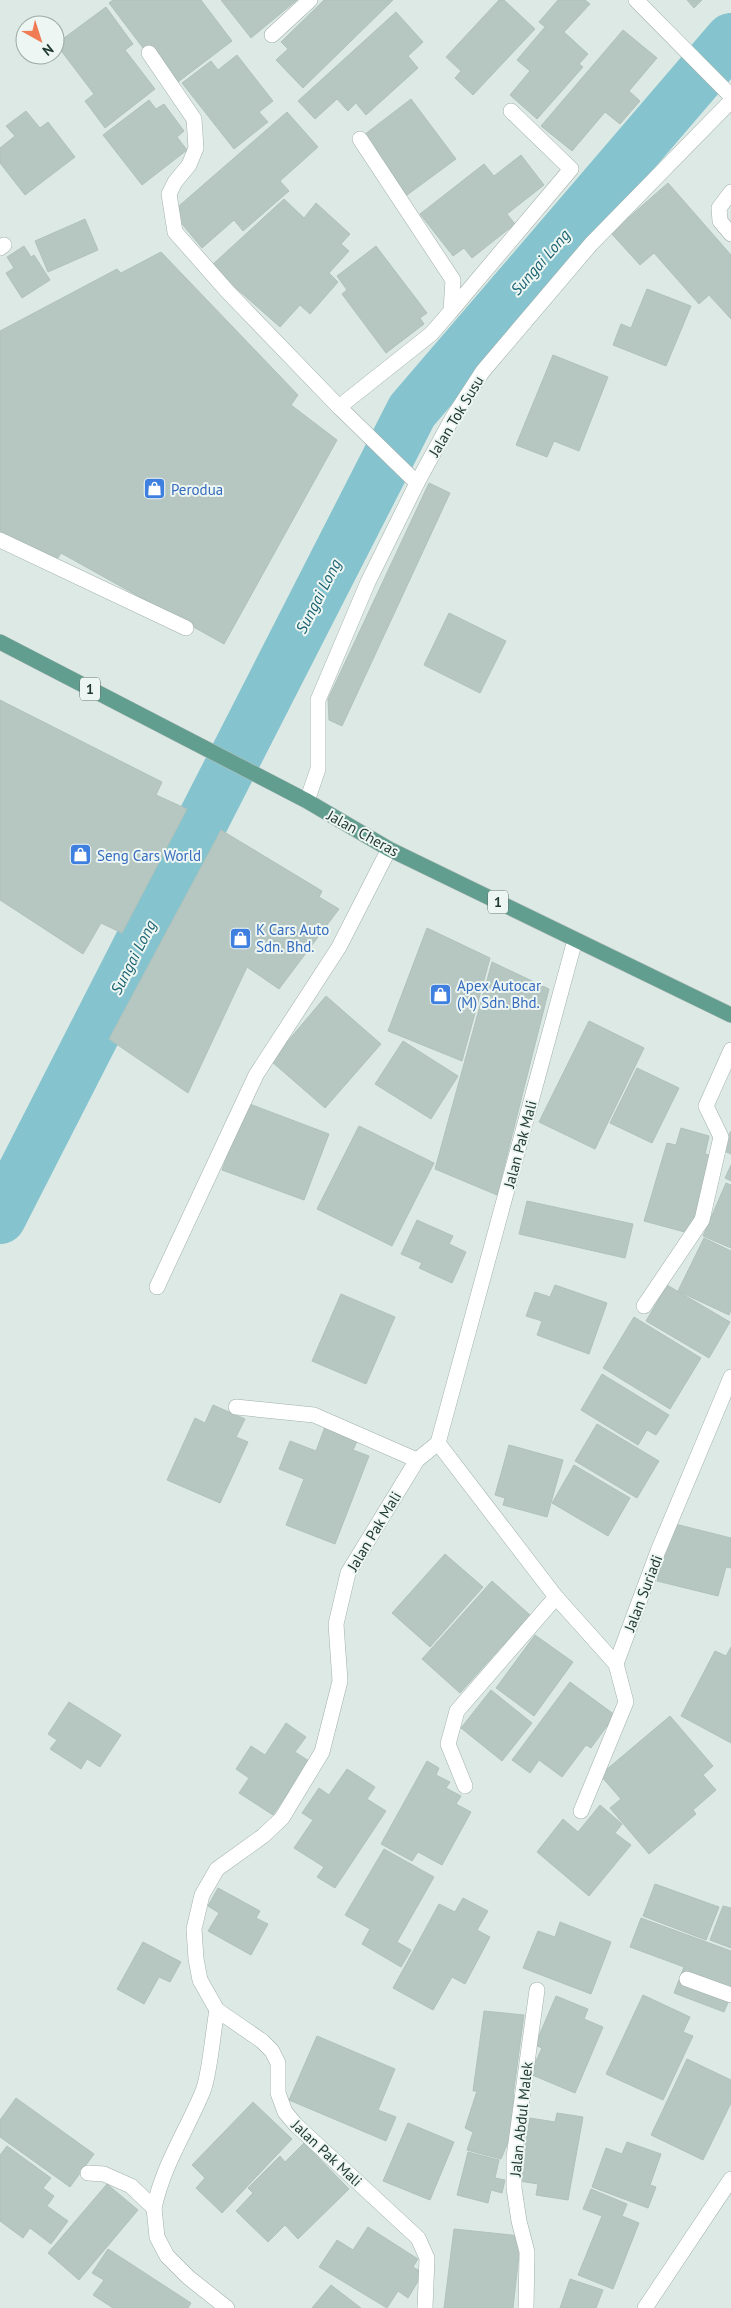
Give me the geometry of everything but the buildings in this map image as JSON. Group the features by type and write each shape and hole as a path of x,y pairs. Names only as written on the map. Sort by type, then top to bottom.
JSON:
{"main road":[{"name":"Jalan Cheras","path":"0,642 307,801 389,849 731,1014"}],"street":[{"path":"272,35 310,0"},
{"path":"636,0 729,95"},
{"path":"149,54 194,119 196,148 189,164 175,182 169,194 175,232 228,292 343,412 417,483"},
{"name":"Jalan Tok Susu","path":"307,801 318,769 318,700 368,582 417,483 453,417 483,371 591,244 729,95"},
{"path":"343,412 431,334 571,169 511,111"},
{"path":"360,139 453,280 451,311"},
{"path":"731,192 719,208 720,221 731,234"},
{"path":"0,540 186,628"},
{"path":"157,1287 256,1075 339,946 389,849"},
{"name":"Jalan Pak Mali","path":"425,2308 427,2258 418,2238 296,2125 285,2112 278,2093 278,2063 272,2051 262,2041 217,2010 200,1980 196,1960 194,1929 202,1895 217,1869 263,1836 282,1818 322,1752 340,1681 336,1624 348,1573 417,1460 438,1443 575,940"},
{"path":"644,1306 702,1220 721,1137 706,1106 731,1050"},
{"name":"Jalan Suriadi","path":"616,1664 658,1551 731,1377"},
{"path":"236,1407 314,1415 417,1460"},
{"path":"438,1443 556,1597 616,1664 626,1702 581,1811"},
{"path":"466,1786 448,1744 457,1711 556,1597"},
{"path":"687,1979 731,1995"},
{"name":"Jalan Abdul Malek","path":"526,2308 527,2252 519,2222 514,2188 514,2157 538,1990"},
{"path":"217,2010 204,2089 174,2148 158,2187 154,2208 157,2237 167,2256 188,2277 227,2308"},
{"path":"88,2173 104,2174 131,2186 154,2208"},
{"path":"645,2308 731,2179"}],"waterway":[{"name":"Sungai Long","path":"0,1218 412,411 731,39"}],"place":[{"name":"Perodua","path":"155,489"},
{"name":"Seng Cars World","path":"81,855"},
{"name":"K Cars Auto Sdn. Bhd.","path":"240,938"},
{"name":"Apex Autocar (M) Sdn. Bhd.","path":"441,994"}]}
